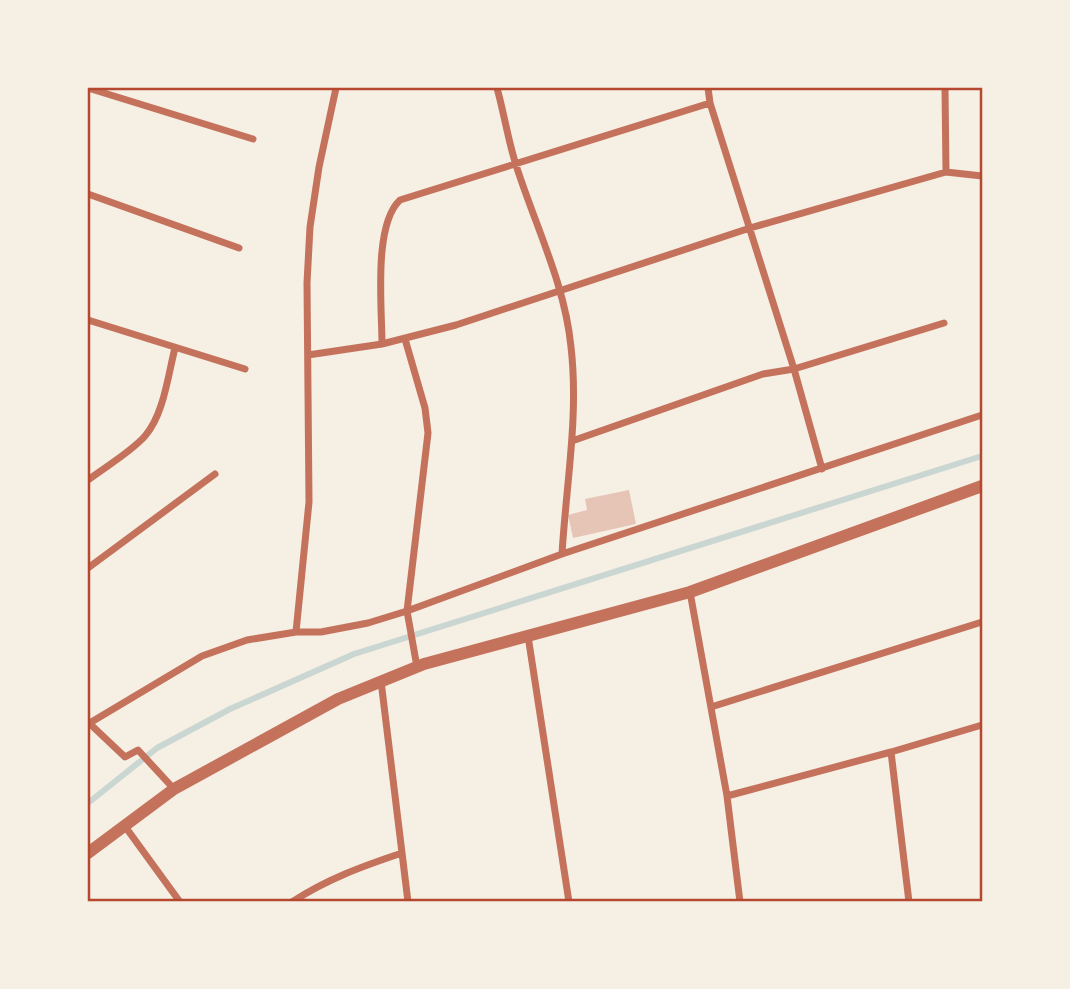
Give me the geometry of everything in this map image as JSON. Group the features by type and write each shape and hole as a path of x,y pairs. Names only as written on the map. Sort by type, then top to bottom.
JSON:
{"street":[{"path":"88,88 253,139"},
{"path":"296,632 309,502 307,283 310,227 319,167 336,88"},
{"path":"497,88 516,164 560,291 571,345 574,386 572,441 562,554"},
{"path":"708,88 710,103 794,369 822,470"},
{"path":"945,88 946,172"},
{"path":"382,344 383,234 395,205 409,195 710,103"},
{"path":"309,355 405,339 750,228 946,172 982,176"},
{"path":"88,194 239,247"},
{"path":"88,320 245,369"},
{"path":"572,441 763,374 794,369 943,323"},
{"path":"405,339 425,408 428,433 407,611 417,667"},
{"path":"88,480 145,437 160,406 175,348"},
{"path":"174,789 138,750 125,757 88,723 202,656 247,640 296,632 321,632 368,623 407,611 562,554 982,415"},
{"path":"88,568 215,474"},
{"path":"88,853 174,789 338,699 381,681 417,667 690,592 982,486"},
{"path":"690,592 727,796 740,901"},
{"path":"711,707 982,622"},
{"path":"528,636 569,901"},
{"path":"381,681 408,901"},
{"path":"727,796 982,726"},
{"path":"891,752 909,901"},
{"path":"124,825 180,901"},
{"path":"292,901 351,870 402,853"}],"building":[{"path":"629,490 636,524 573,538 568,515 587,510 585,499"}],"waterway":[{"path":"88,803 157,748 230,709 354,654 982,456"}]}
